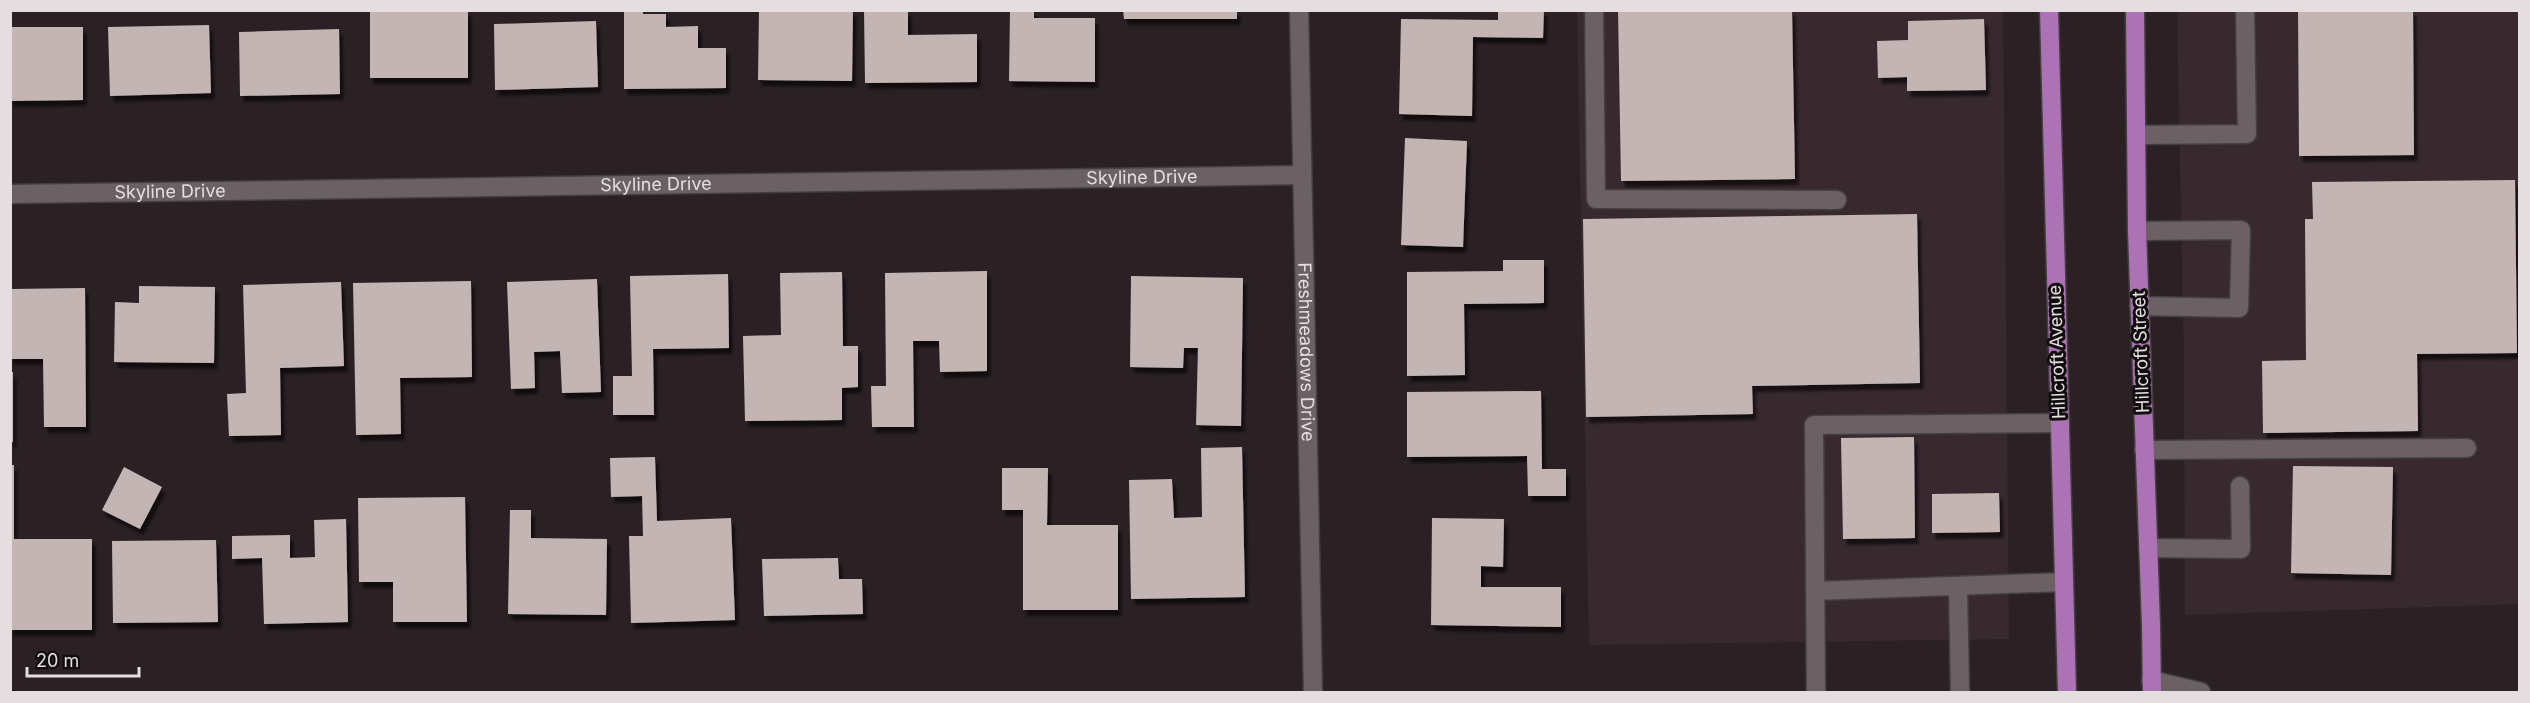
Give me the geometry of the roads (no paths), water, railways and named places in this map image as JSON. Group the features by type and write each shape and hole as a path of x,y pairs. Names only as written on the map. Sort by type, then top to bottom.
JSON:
{"main road":[{"name":"Hillcroft Avenue","path":"2049,10 2067,693"},
{"name":"Hillcroft Street","path":"2135,10 2137,231 2151,686"}],"street":[{"name":"Freshmeadows Drive","path":"1299,10 1312,693"},
{"path":"1594,10 1596,199 1837,200"},
{"path":"2136,135 2247,134 2245,10"},
{"name":"Skyline Drive","path":"10,194 1301,175"},
{"path":"2137,231 2241,230 2239,308 2139,306"},
{"path":"1816,693 1814,425 2060,423"},
{"path":"2144,450 2467,448"},
{"path":"2148,548 2241,549 2240,486"},
{"path":"1815,591 2064,582"},
{"path":"1958,586 1960,693"},
{"path":"2151,686 2201,693"}]}
